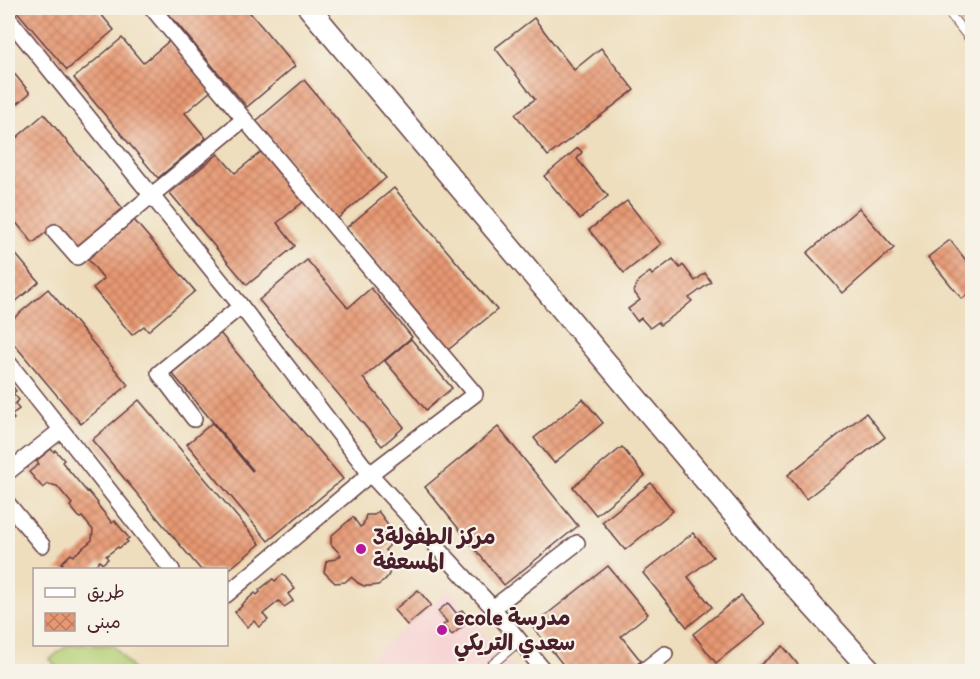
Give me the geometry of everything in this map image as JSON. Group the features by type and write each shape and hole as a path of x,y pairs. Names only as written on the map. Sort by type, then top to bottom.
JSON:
{"street":[{"path":"152,8 475,394 370,474 228,594"},
{"path":"309,8 788,579 872,672"},
{"path":"8,18 240,306 370,474 493,608 545,672"},
{"path":"56,232 77,257 244,119"},
{"path":"194,418 159,373 240,306"},
{"path":"8,362 170,568"},
{"path":"8,472 61,430"},
{"path":"8,504 42,545"},
{"path":"493,608 577,543"},
{"path":"642,672 665,654"}],"lane":[{"path":"945,8 972,42"},
{"path":"483,672 520,640"}],"shaded area":[{"name":"ecole مدرسة سعدي التريكي","path":"449,589 516,671 354,672"}],"green space":[{"path":"67,646 114,646 134,671 60,671 50,659"}],"building":[{"path":"14,8 96,8 114,30 67,70"},
{"path":"164,8 246,8 295,66 247,107"},
{"path":"949,8 972,8 972,36"},
{"path":"534,18 574,70 601,48 634,90 548,156 515,114 535,99 495,48"},
{"path":"122,38 143,63 169,41 211,91 185,113 206,138 158,178 74,78"},
{"path":"8,66 30,93 8,112"},
{"path":"304,80 386,178 337,219 256,121"},
{"path":"44,114 124,210 77,249 56,224 33,243 8,213 8,177 13,172 8,166 8,145"},
{"path":"578,148 582,152 577,159 608,196 580,219 544,176"},
{"path":"261,152 303,202 277,223 295,246 247,285 170,193 218,154 235,173"},
{"path":"394,188 497,310 448,350 346,228"},
{"path":"627,201 661,244 624,273 589,230"},
{"path":"859,208 894,248 843,293 807,253"},
{"path":"134,220 195,291 148,331 144,326 132,335 93,288 104,279 88,259"},
{"path":"950,240 972,268 972,290 962,299 928,257"},
{"path":"8,245 39,282 8,308"},
{"path":"673,259 680,268 683,265 695,281 705,273 711,282 689,298 692,301 680,311 660,325 658,322 650,328 641,318 637,321 628,309 640,300 634,292 638,281 650,272 652,275"},
{"path":"307,260 348,308 371,288 412,337 363,378 404,427 382,446 259,300"},
{"path":"48,289 128,385 81,424 8,337 8,323"},
{"path":"220,333 343,479 268,541 187,444 212,423 253,470 172,373"},
{"path":"411,339 452,388 426,410 385,361"},
{"path":"10,383 16,391 13,393 19,400 15,404 19,409 11,415 14,419 8,424 8,385"},
{"path":"583,399 603,423 554,463 534,438"},
{"path":"139,400 260,544 228,570 228,568 199,568 92,440"},
{"path":"866,413 885,437 806,499 788,475"},
{"path":"498,427 578,526 504,585 425,487"},
{"path":"622,447 645,476 596,515 573,487"},
{"path":"51,449 54,452 55,450 64,460 62,462 98,503 112,523 115,521 129,538 126,540 128,542 106,556 108,559 102,564 100,561 92,568 58,568 71,554 73,556 92,540 93,530 70,506 72,504 57,486 48,484 43,488 29,472 39,464 36,461"},
{"path":"651,483 673,511 625,550 602,522"},
{"name":"3مركز الطفولة المسعفة","path":"378,511 387,523 388,531 383,537 390,545 385,550 391,562 388,576 378,585 371,586 364,586 351,577 345,582 335,583 324,572 326,562 341,555 331,544 331,536 353,517 360,527 366,515 374,515"},
{"path":"693,533 713,557 688,577 712,607 687,627 643,573"},
{"path":"608,566 648,614 621,636 641,661 627,672 569,672 532,626"},
{"path":"283,574 295,589 288,594 293,601 284,607 279,601 263,614 268,620 259,627 254,621 247,627 235,612 255,593 257,595 259,590"},
{"path":"418,590 431,605 407,625 394,610"},
{"path":"741,595 765,624 716,663 693,634"},
{"path":"448,603 457,614 462,610 470,620 452,635 443,625 447,622 438,611"},
{"path":"783,646 804,672 763,672 759,666"}],"place":[{"name":"3مركز الطفولة المسعفة","path":"361,549"},
{"name":"ecole مدرسة سعدي التريكي","path":"442,630"}]}
